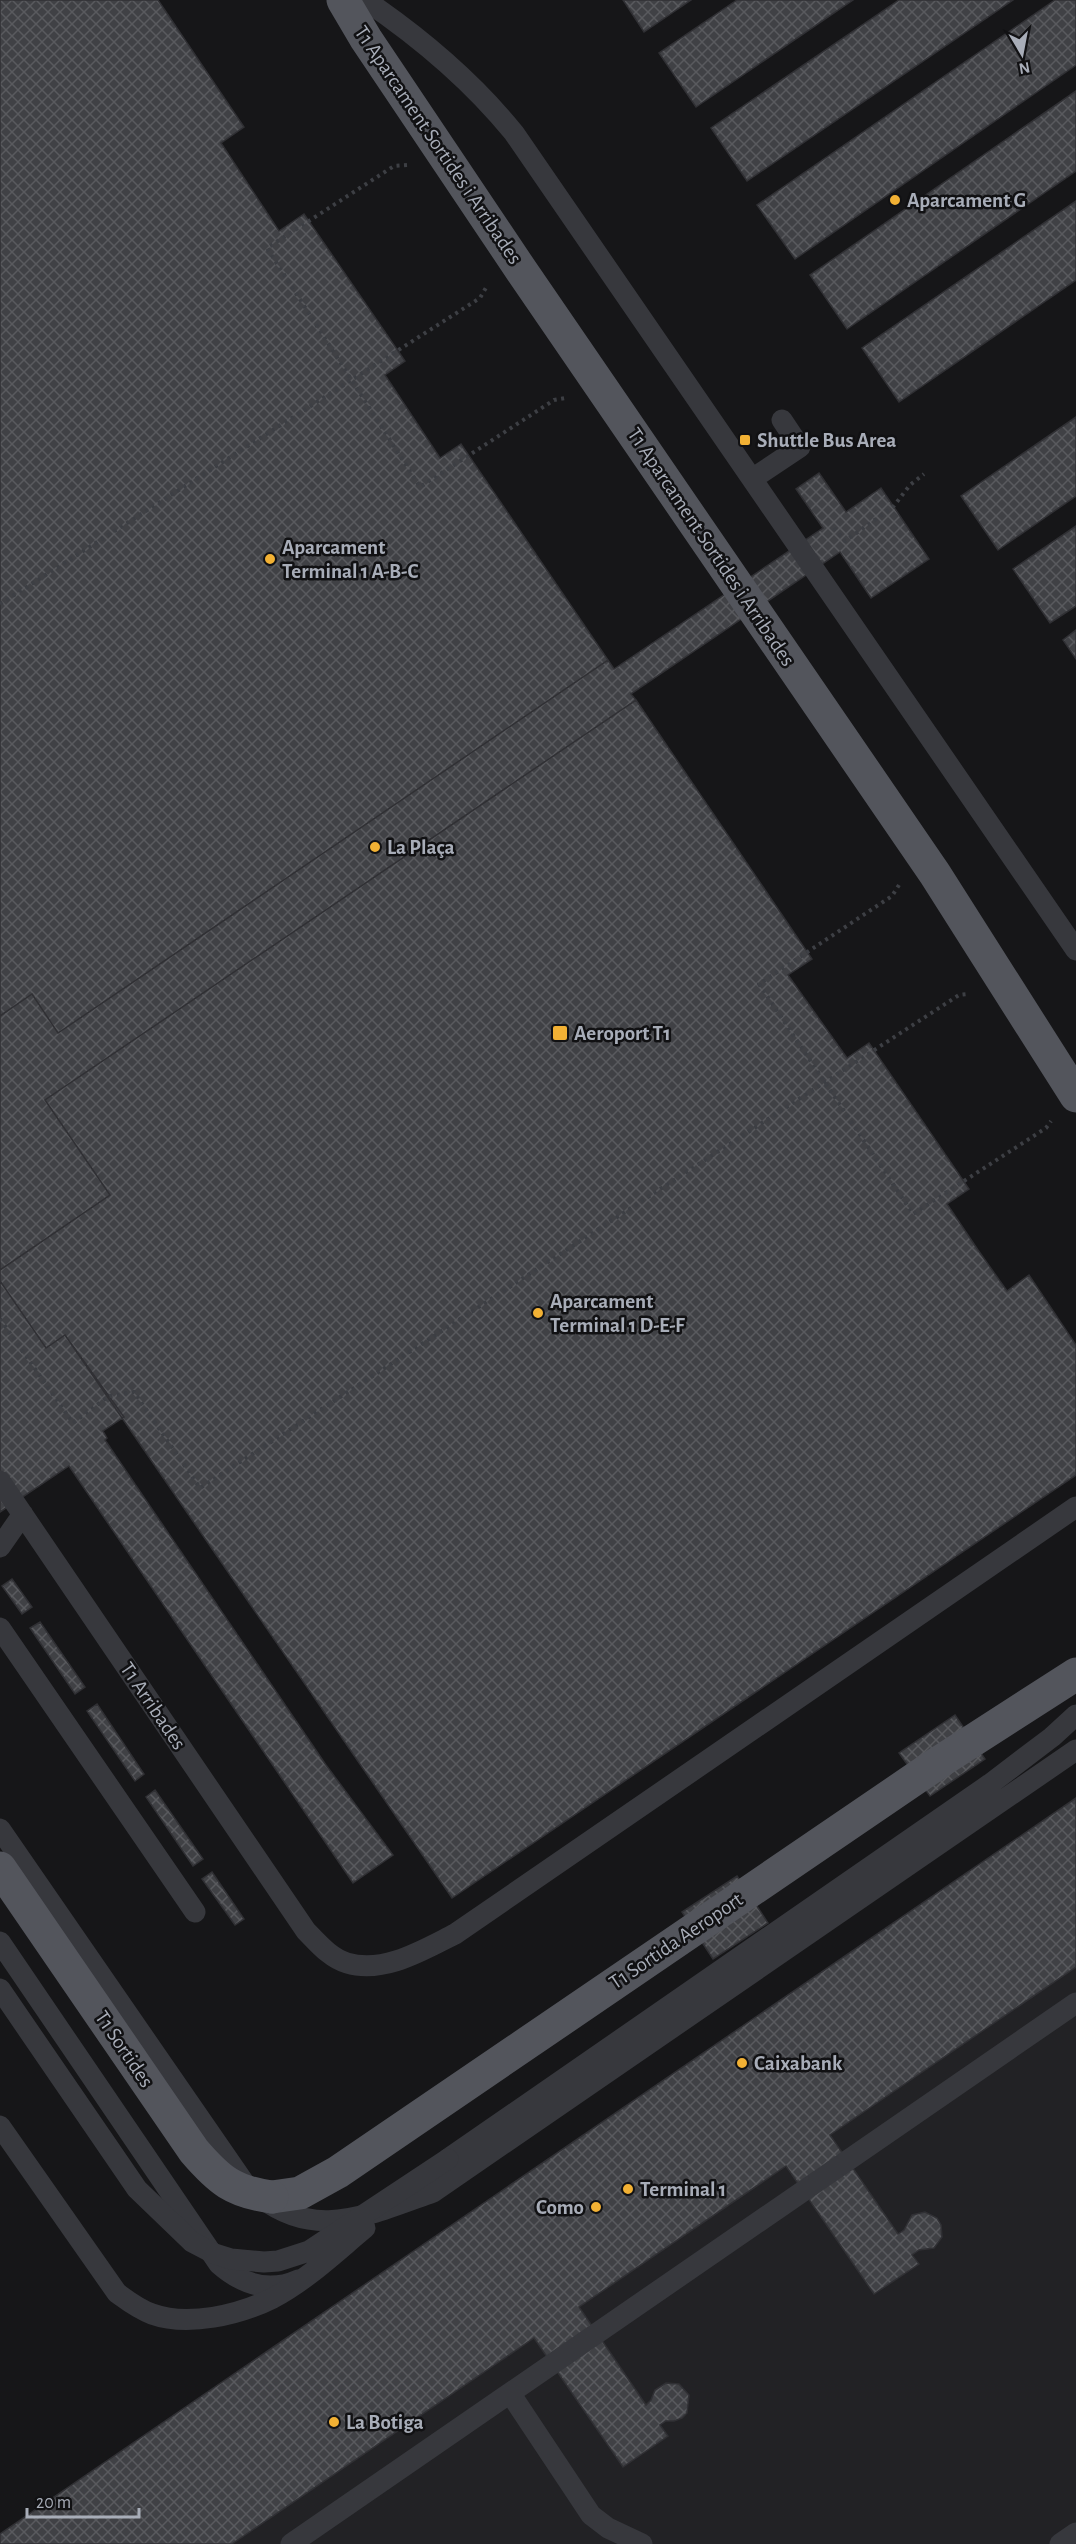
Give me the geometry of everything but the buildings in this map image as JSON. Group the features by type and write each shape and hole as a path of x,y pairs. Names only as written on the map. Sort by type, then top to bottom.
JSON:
{"main road":[{"name":"T1 Aparcament Sortides i Arribades","path":"343,0 366,39 521,270 935,874 1076,1096"},
{"name":"T1 Sortida Aeroport","path":"272,2197 300,2193 338,2172 941,1761 1076,1674"},
{"name":"T1 Sortides","path":"0,1868 194,2151 218,2178 230,2186 243,2192 272,2197"}],"lane":[{"path":"365,0 404,26 455,68 494,108 514,133 1076,950"},
{"path":"752,479 800,447 782,420"},
{"name":"T1 Arribades","path":"0,1480 306,1931 326,1951 346,1963 366,1966 394,1961 455,1934 1076,1507"},
{"path":"0,1547 23,1514"},
{"path":"0,1628 195,1912"},
{"path":"0,2126 117,2293 136,2308 169,2318 227,2313 275,2296 314,2259 448,2158 990,1784 1052,1737 1076,1715"},
{"path":"0,1942 219,2264 231,2275 260,2286 275,2287 290,2284 304,2277 433,2192 1076,1750"},
{"path":"0,1829 245,2184 258,2197 280,2211 299,2218 323,2221 375,2214 433,2192"},
{"path":"0,1989 137,2189 192,2242 215,2254 248,2261 314,2259"},
{"path":"291,2544 1076,2003"},
{"path":"510,2393 591,2515 608,2528 642,2544"},
{"path":"1060,2544 1076,2533"}],"path":[{"path":"394,166 267,248 420,487 554,400"},
{"path":"0,604 480,298"},
{"path":"834,528 845,541 893,507 910,485 924,474"},
{"path":"892,896 759,984 913,1214 1046,1128"},
{"path":"0,1319 73,1423 109,1396 134,1392 200,1488 826,1084 959,995"}],"shaded area":[{"path":"1076,1967 1076,2544 233,2544"}],"place":[{"name":"Aparcament G","path":"895,200"},
{"name":"Shuttle Bus Area","path":"745,440"},
{"name":"Aparcament Terminal 1 A-B-C","path":"270,559"},
{"name":"La Plaça","path":"375,847"},
{"name":"Aeroport T1","path":"560,1033"},
{"name":"Aparcament Terminal 1 D-E-F","path":"538,1313"},
{"name":"Caixabank","path":"742,2063"},
{"name":"Terminal 1","path":"628,2189"},
{"name":"Como","path":"596,2207"},
{"name":"La Botiga","path":"334,2422"}]}
